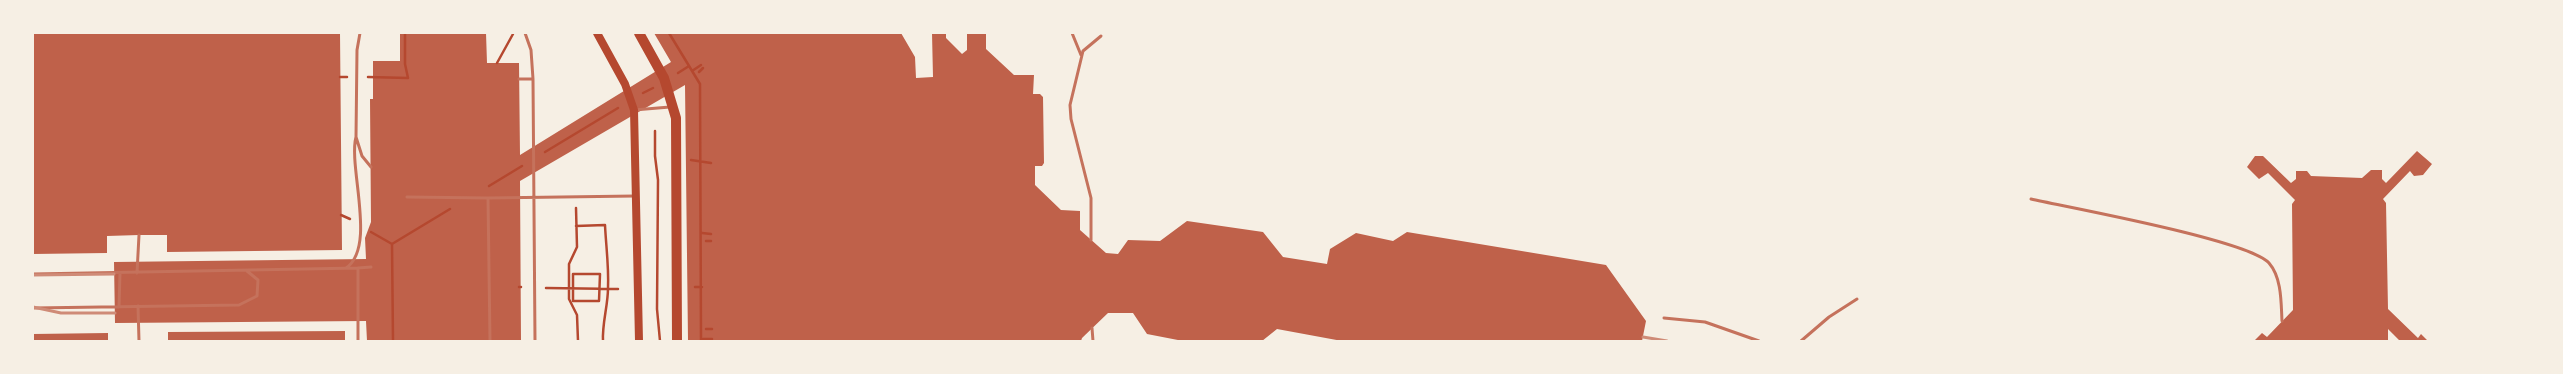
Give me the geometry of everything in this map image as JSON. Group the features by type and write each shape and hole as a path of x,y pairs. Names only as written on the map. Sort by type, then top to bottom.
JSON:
{"main road":[{"path":"597,33 625,84 634,110 639,341"},
{"path":"639,33 657,63 674,107 677,130 677,341"}],"lane":[{"path":"345,268 354,261 359,238 360,194 353,149 356,137 357,50 360,33"},
{"path":"525,33 531,50 533,79 535,341"},
{"path":"1072,33 1081,55"},
{"path":"1091,240 1091,198 1070,112 1071,95 1081,55 1088,45 1101,36"},
{"path":"520,79 533,79"},
{"path":"634,110 674,107"},
{"path":"356,137 362,156 371,167"},
{"path":"407,197 520,198 637,196"},
{"path":"488,198 490,341"},
{"path":"2031,199 2200,237 2258,254 2270,264 2278,281 2282,321"},
{"path":"137,273 139,235"},
{"path":"33,274 247,271 371,267"},
{"path":"358,268 358,341"},
{"path":"33,308 239,305 250,301 257,296 258,280 247,271"},
{"path":"119,307 120,273"},
{"path":"1801,341 1829,317 1857,299"},
{"path":"138,306 139,341"},
{"path":"1664,318 1705,322 1759,341"},
{"path":"1092,328 1093,341"}],"path":[{"path":"373,76 408,78 405,64 405,33"},
{"path":"669,33 700,84 702,340 712,339"},
{"path":"497,63 513,34"},
{"path":"676,74 689,66"},
{"path":"692,71 702,67 699,72"},
{"path":"642,94 655,86"},
{"path":"540,156 621,107"},
{"path":"655,131 655,156 658,180 657,309 660,341"},
{"path":"691,160 711,163"},
{"path":"485,188 526,164"},
{"path":"576,197 577,247 569,264 569,300 577,316 578,341"},
{"path":"392,244 451,208"},
{"path":"576,226 605,225 608,287 607,309 602,324 603,341"},
{"path":"367,229 392,244"},
{"path":"702,233 711,234"},
{"path":"706,241 711,241"},
{"path":"392,244 393,341"},
{"path":"573,274 600,274 599,300 573,301 573,288 573,274"},
{"path":"695,287 702,287"},
{"path":"546,288 618,289"},
{"path":"706,330 712,329"}],"building":[{"path":"33,33 340,33 342,250 167,252 167,235 139,235 107,236 107,253 33,254"},
{"path":"400,33 486,33 487,63 519,63 520,155 671,62 654,33 901,33 915,57 916,78 933,77 932,33 946,33 946,38 962,54 967,50 967,33 986,33 986,49 1014,75 1034,75 1033,94 1040,94 1043,97 1044,163 1042,166 1035,166 1035,185 1061,210 1080,211 1080,230 1106,253 1118,254 1128,240 1160,241 1187,221 1263,232 1283,257 1327,264 1330,249 1356,233 1393,241 1407,232 1606,265 1646,321 1642,341 1342,341 1277,329 1262,341 1183,341 1147,334 1133,313 1108,313 1082,338 1081,341 688,341 685,85 520,181 521,341 367,341 366,321 115,323 114,262 366,259 365,238 371,222 370,99 373,99 373,61 400,61"},
{"path":"2417,151 2432,164 2423,175 2414,176 2410,171 2383,199 2386,203 2388,309 2418,338 2421,334 2428,341 2400,341 2388,329 2388,341 2254,341 2262,333 2267,337 2293,310 2292,204 2295,200 2268,173 2259,179 2247,167 2255,156 2263,156 2291,183 2296,179 2296,171 2307,171 2311,176 2362,178 2371,170 2382,170 2382,179 2386,183"},
{"path":"345,331 345,341 168,341 168,332"},
{"path":"108,333 108,341 33,341 33,334"}],"railway":[{"path":"33,275 114,274"},
{"path":"33,307 61,313 115,313"},
{"path":"1643,337 1667,341"}]}
